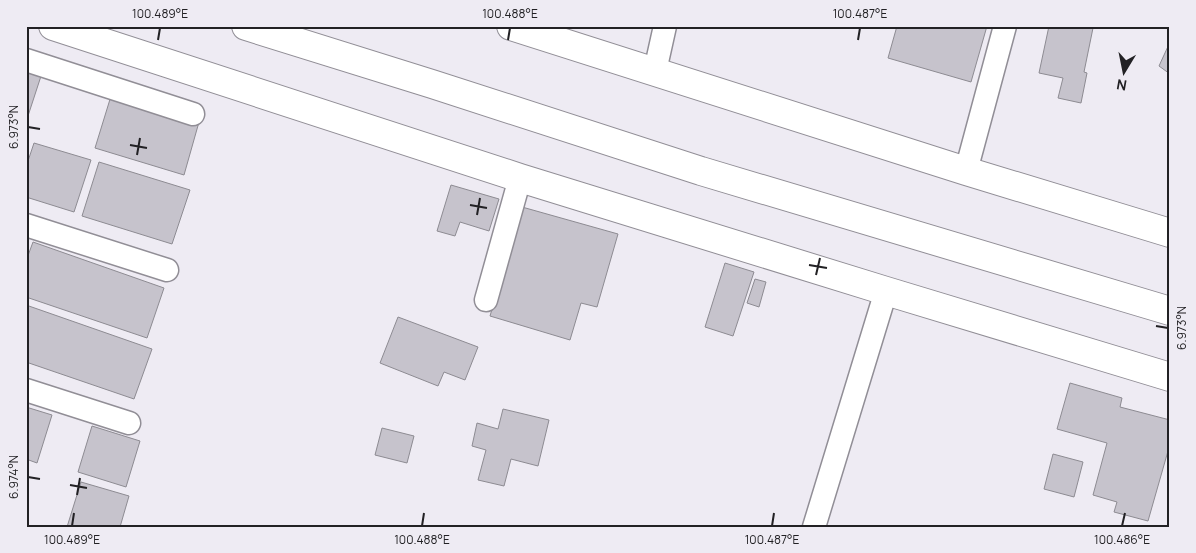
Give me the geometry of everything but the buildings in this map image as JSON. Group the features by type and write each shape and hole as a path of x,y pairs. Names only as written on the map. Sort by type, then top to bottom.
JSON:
{"highway":[{"path":"53,26 520,178 1170,377"},
{"path":"246,26 701,170 1170,311"},
{"path":"511,26 1170,234"}],"street":[{"path":"655,71 664,26"},
{"path":"966,171 1005,26"},
{"path":"26,60 193,114"},
{"path":"486,300 520,178"},
{"path":"26,225 167,270"},
{"path":"814,527 886,291"},
{"path":"26,390 128,423"}]}
